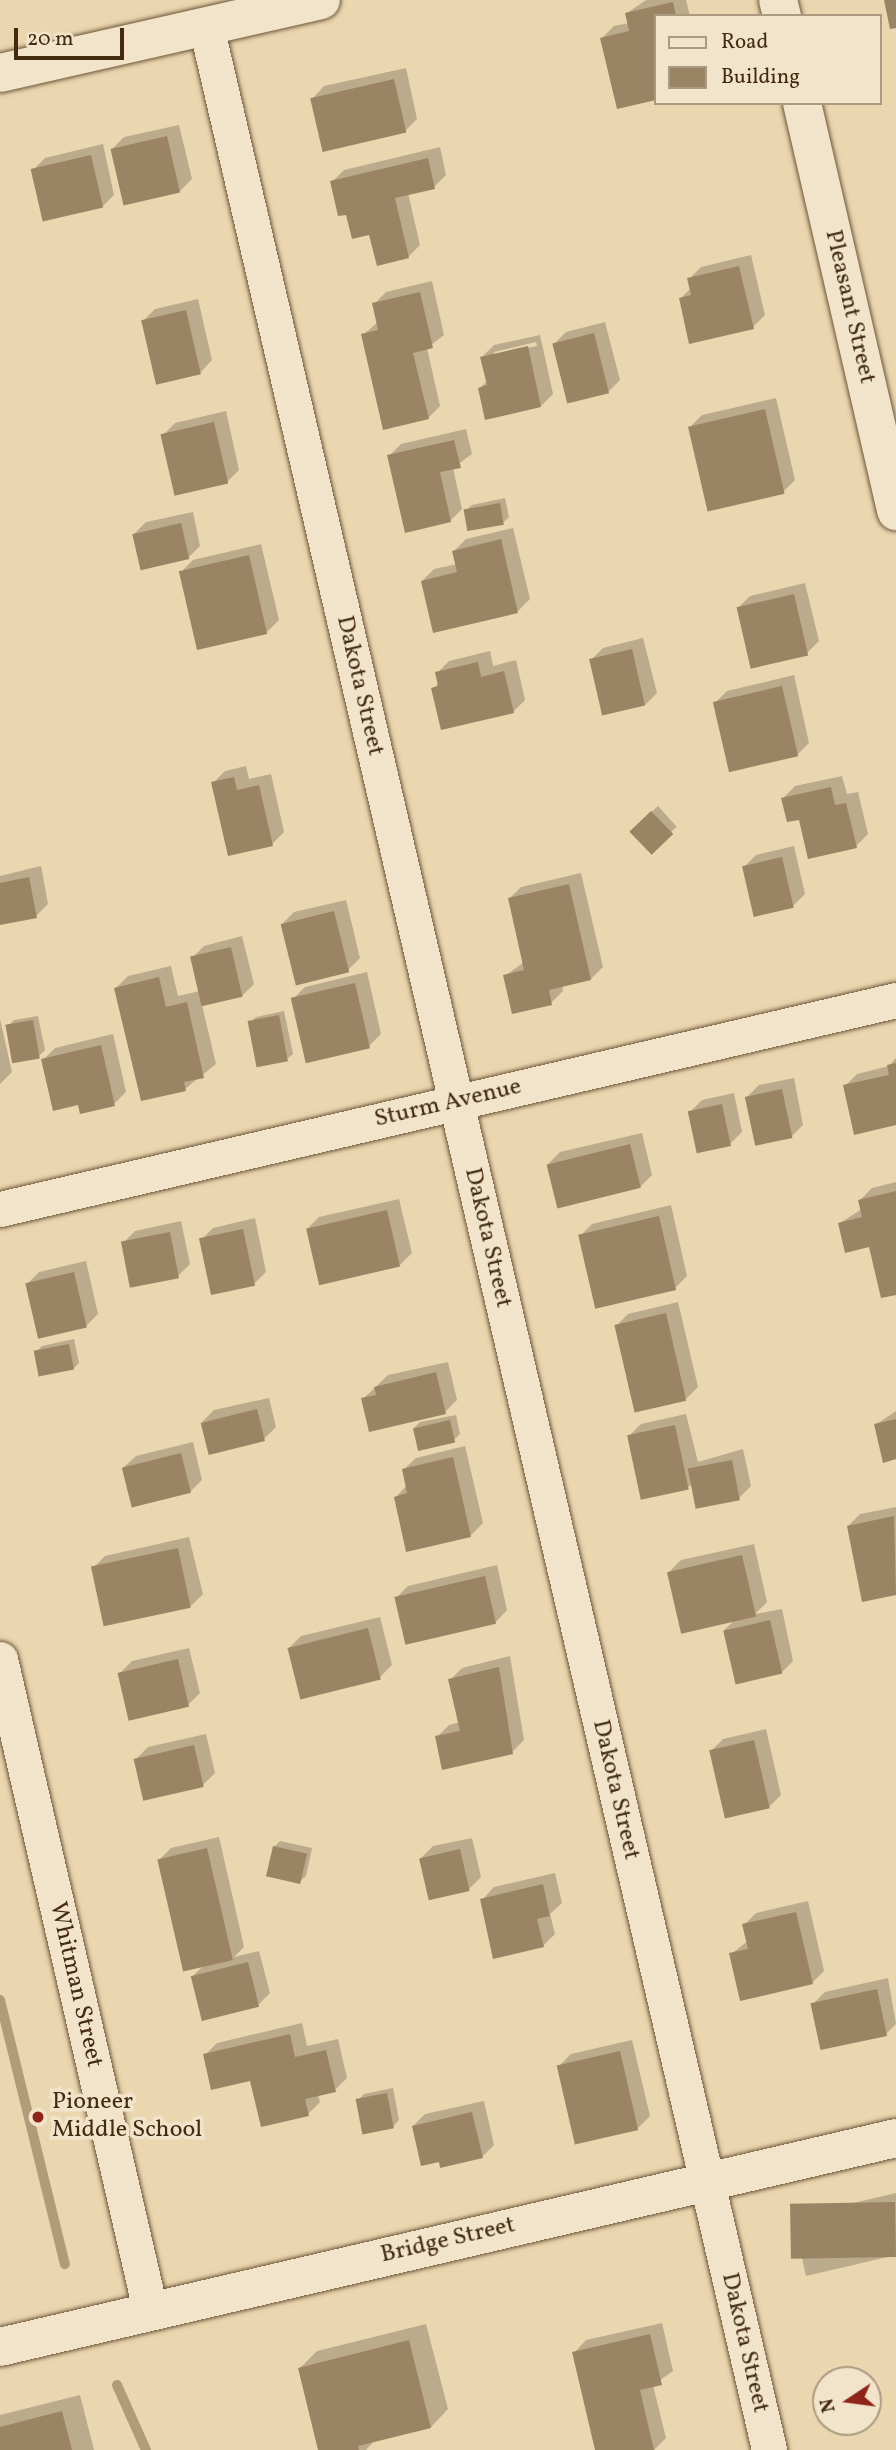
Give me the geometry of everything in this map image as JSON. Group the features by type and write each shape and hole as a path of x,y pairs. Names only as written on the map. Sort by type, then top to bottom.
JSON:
{"street":[{"path":"0,73 321,0"},
{"name":"Dakota Street","path":"206,26 769,2450"},
{"name":"Pleasant Street","path":"803,105 888,438 896,510"},
{"name":"Sturm Avenue","path":"0,1209 896,1000"},
{"name":"Whitman Street","path":"0,1659 149,2310"},
{"name":"Bridge Street","path":"0,2347 149,2310 896,2138"}],"building":[{"path":"884,0 896,0 896,28 890,29"},
{"path":"673,2 676,14 654,14 654,100 617,109 600,38 629,31 625,13"},
{"path":"394,79 406,133 323,152 310,98"},
{"path":"167,136 180,193 124,206 110,149"},
{"path":"91,155 103,208 43,222 31,169"},
{"path":"428,158 435,189 395,198 409,258 377,266 369,235 352,239 346,215 338,216 330,181"},
{"path":"739,266 754,329 689,344 679,298 691,295 687,278"},
{"path":"420,292 433,348 413,353 429,419 383,430 361,334 378,330 372,303"},
{"path":"186,310 201,374 156,385 141,320"},
{"path":"594,333 609,393 567,404 552,343"},
{"path":"528,346 541,407 485,420 478,388 487,385 480,357"},
{"path":"765,409 785,494 708,512 688,427"},
{"path":"214,422 228,483 175,496 160,434"},
{"path":"454,440 461,468 440,472 451,522 405,533 387,455"},
{"path":"500,503 504,525 467,531 464,509"},
{"path":"181,523 189,559 141,570 132,534"},
{"path":"501,539 518,613 433,633 421,581 457,572 452,551"},
{"path":"249,555 267,634 197,650 179,571"},
{"path":"794,594 808,655 751,669 737,607"},
{"path":"632,649 645,706 602,715 589,659"},
{"path":"478,662 481,677 504,671 514,713 441,730 431,688 438,686 435,672"},
{"path":"782,686 798,756 729,772 713,702"},
{"path":"234,777 237,790 259,785 273,846 228,856 211,782"},
{"path":"831,787 835,805 846,803 857,848 808,859 799,820 787,822 781,798"},
{"path":"651,811 673,834 652,855 629,832"},
{"path":"782,857 794,908 754,917 742,866"},
{"path":"29,877 37,918 0,925 0,883"},
{"path":"569,884 591,980 549,990 552,1005 512,1014 503,975 524,970 508,898"},
{"path":"334,911 349,972 296,985 281,924"},
{"path":"231,947 242,997 202,1006 190,956"},
{"path":"159,977 166,1007 187,1002 204,1078 184,1082 186,1091 141,1101 114,988"},
{"path":"355,983 370,1048 306,1063 291,998"},
{"path":"279,1015 288,1061 257,1067 248,1021"},
{"path":"33,1020 40,1058 12,1063 5,1025"},
{"path":"101,1045 115,1106 80,1114 78,1105 53,1111 41,1059"},
{"path":"896,1063 896,1125 854,1135 843,1085 889,1075 887,1065"},
{"path":"782,1089 792,1138 755,1146 745,1097"},
{"path":"722,1104 731,1146 697,1153 688,1111"},
{"path":"630,1144 641,1188 557,1208 547,1165"},
{"path":"896,1191 896,1295 881,1298 869,1247 845,1253 838,1223 862,1217 858,1200"},
{"path":"387,1210 400,1267 319,1285 306,1229"},
{"path":"659,1216 676,1290 595,1309 578,1235"},
{"path":"243,1229 255,1286 211,1295 199,1238"},
{"path":"170,1232 179,1278 130,1288 121,1242"},
{"path":"74,1272 87,1328 38,1339 25,1283"},
{"path":"666,1313 686,1401 635,1413 614,1325"},
{"path":"69,1344 74,1370 39,1376 34,1351"},
{"path":"436,1372 446,1414 369,1432 361,1398 376,1395 374,1387"},
{"path":"257,1409 265,1441 209,1455 201,1423"},
{"path":"896,1419 896,1459 883,1463 874,1424"},
{"path":"450,1420 455,1442 418,1451 413,1429"},
{"path":"675,1425 689,1490 641,1500 627,1435"},
{"path":"181,1453 191,1493 132,1508 122,1468"},
{"path":"453,1457 471,1537 406,1552 394,1497 407,1493 402,1469"},
{"path":"732,1460 740,1500 696,1509 688,1469"},
{"path":"894,1516 896,1595 862,1602 847,1526"},
{"path":"178,1548 191,1608 104,1626 91,1567"},
{"path":"742,1555 756,1616 681,1634 667,1572"},
{"path":"485,1576 496,1624 405,1645 394,1597"},
{"path":"770,1620 782,1674 736,1684 723,1631"},
{"path":"368,1628 381,1679 300,1700 287,1648"},
{"path":"178,1659 189,1707 129,1721 118,1673"},
{"path":"499,1667 513,1754 442,1770 435,1736 460,1731 448,1679"},
{"path":"754,1740 770,1808 725,1819 709,1750"},
{"path":"194,1745 204,1787 143,1801 134,1759"},
{"path":"273,1846 307,1854 300,1884 266,1876"},
{"path":"207,1848 233,1960 183,1972 157,1859"},
{"path":"460,1849 470,1891 429,1900 419,1858"},
{"path":"543,1884 550,1916 537,1919 544,1947 493,1959 480,1899"},
{"path":"796,1912 813,1984 740,2001 729,1953 748,1949 742,1924"},
{"path":"248,1962 259,2007 202,2021 191,1976"},
{"path":"877,1989 887,2036 820,2050 810,2003"},
{"path":"290,2034 295,2057 326,2050 336,2092 305,2099 309,2116 261,2127 250,2081 211,2090 203,2054"},
{"path":"620,2051 638,2130 575,2145 557,2066"},
{"path":"387,2093 394,2128 362,2134 356,2099"},
{"path":"472,2112 483,2158 440,2168 439,2162 421,2166 412,2126"},
{"path":"895,2202 896,2257 791,2259 790,2204"},
{"path":"650,2334 662,2385 640,2390 654,2450 595,2450 572,2352"},
{"path":"409,2340 431,2428 358,2446 359,2450 318,2450 298,2368"},
{"path":"62,2411 72,2450 0,2450 0,2427"}],"waterway":[{"path":"0,2000 65,2264"},
{"path":"117,2385 146,2450"}],"place":[{"name":"Pioneer Middle School","path":"38,2117"}]}
